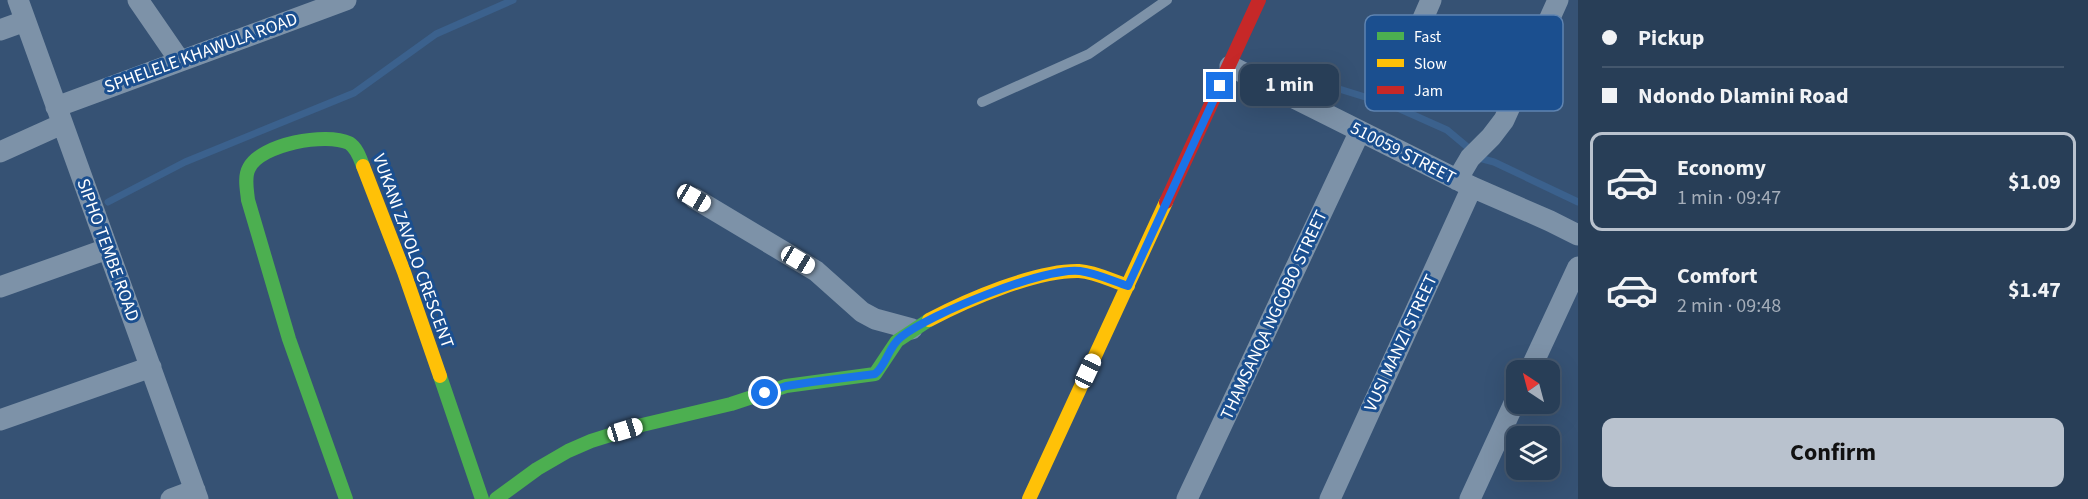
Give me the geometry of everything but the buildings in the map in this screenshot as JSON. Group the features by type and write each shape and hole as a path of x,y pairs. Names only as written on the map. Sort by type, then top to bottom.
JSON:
{"street":[{"name":"SIPHO TEMBE ROAD","path":"18,0 197,495"},
{"path":"138,0 180,61"},
{"name":"SPHELELE KHAWULA ROAD","path":"0,152 59,116 296,8 346,0"},
{"path":"1029,499 1259,0"},
{"path":"1425,15 1431,0"},
{"name":"VUSI MANZI STREET","path":"1551,15 1558,0"},
{"path":"0,30 25,21"},
{"name":"510059 STREET","path":"1230,66 1464,184 1578,235"},
{"name":"VUSI MANZI STREET","path":"1330,499 1464,184 1470,158 1491,137 1508,111"},
{"name":"THAMSANQA NGCOBO STREET","path":"1187,499 1360,131"},
{"name":"VUKANI ZAVOLO CRESCENT","path":"346,499 289,339 248,200 246,183 249,167 256,158 284,144 332,139 354,146 404,272 482,499"},
{"path":"694,198 816,271 834,285 850,303 868,316 890,325 912,329"},
{"path":"0,287 107,249"},
{"path":"1535,360 1578,267"},
{"path":"496,499 537,469 591,441 642,425 731,404 786,386 875,374 881,369 890,347 899,338 912,329 978,298 1049,275 1080,271 1128,286"},
{"path":"0,420 151,367"},
{"path":"1470,499 1509,414"},
{"path":"171,499 197,495"}],"lane":[{"path":"982,102 1089,54 1167,0"}],"waterway":[{"path":"108,202 185,162 354,93 436,34 513,0"},
{"path":"1323,84 1365,97"},
{"path":"1404,111 1447,130 1471,150"},
{"path":"1479,158 1494,162 1578,202"}],"traffic: fast":[{"path":"346,499 289,339 248,200 246,179 249,168 266,152 295,142 310,140 339,140 349,143 356,150 363,166"},
{"path":"496,499 537,469 591,441 642,425 731,404 786,386 875,374 897,341 929,320"},
{"path":"440,376 482,499"}],"traffic: slow":[{"path":"363,166 404,272 440,376"},
{"path":"1029,499 1166,202"},
{"path":"929,320 1002,288 1043,275 1079,271 1128,286"}],"traffic: jam":[{"path":"1166,202 1259,0"}],"route":[{"path":"765,393 786,386 875,374 881,369 890,347 912,329 978,298 1049,275 1080,271 1128,286 1220,86"}]}
